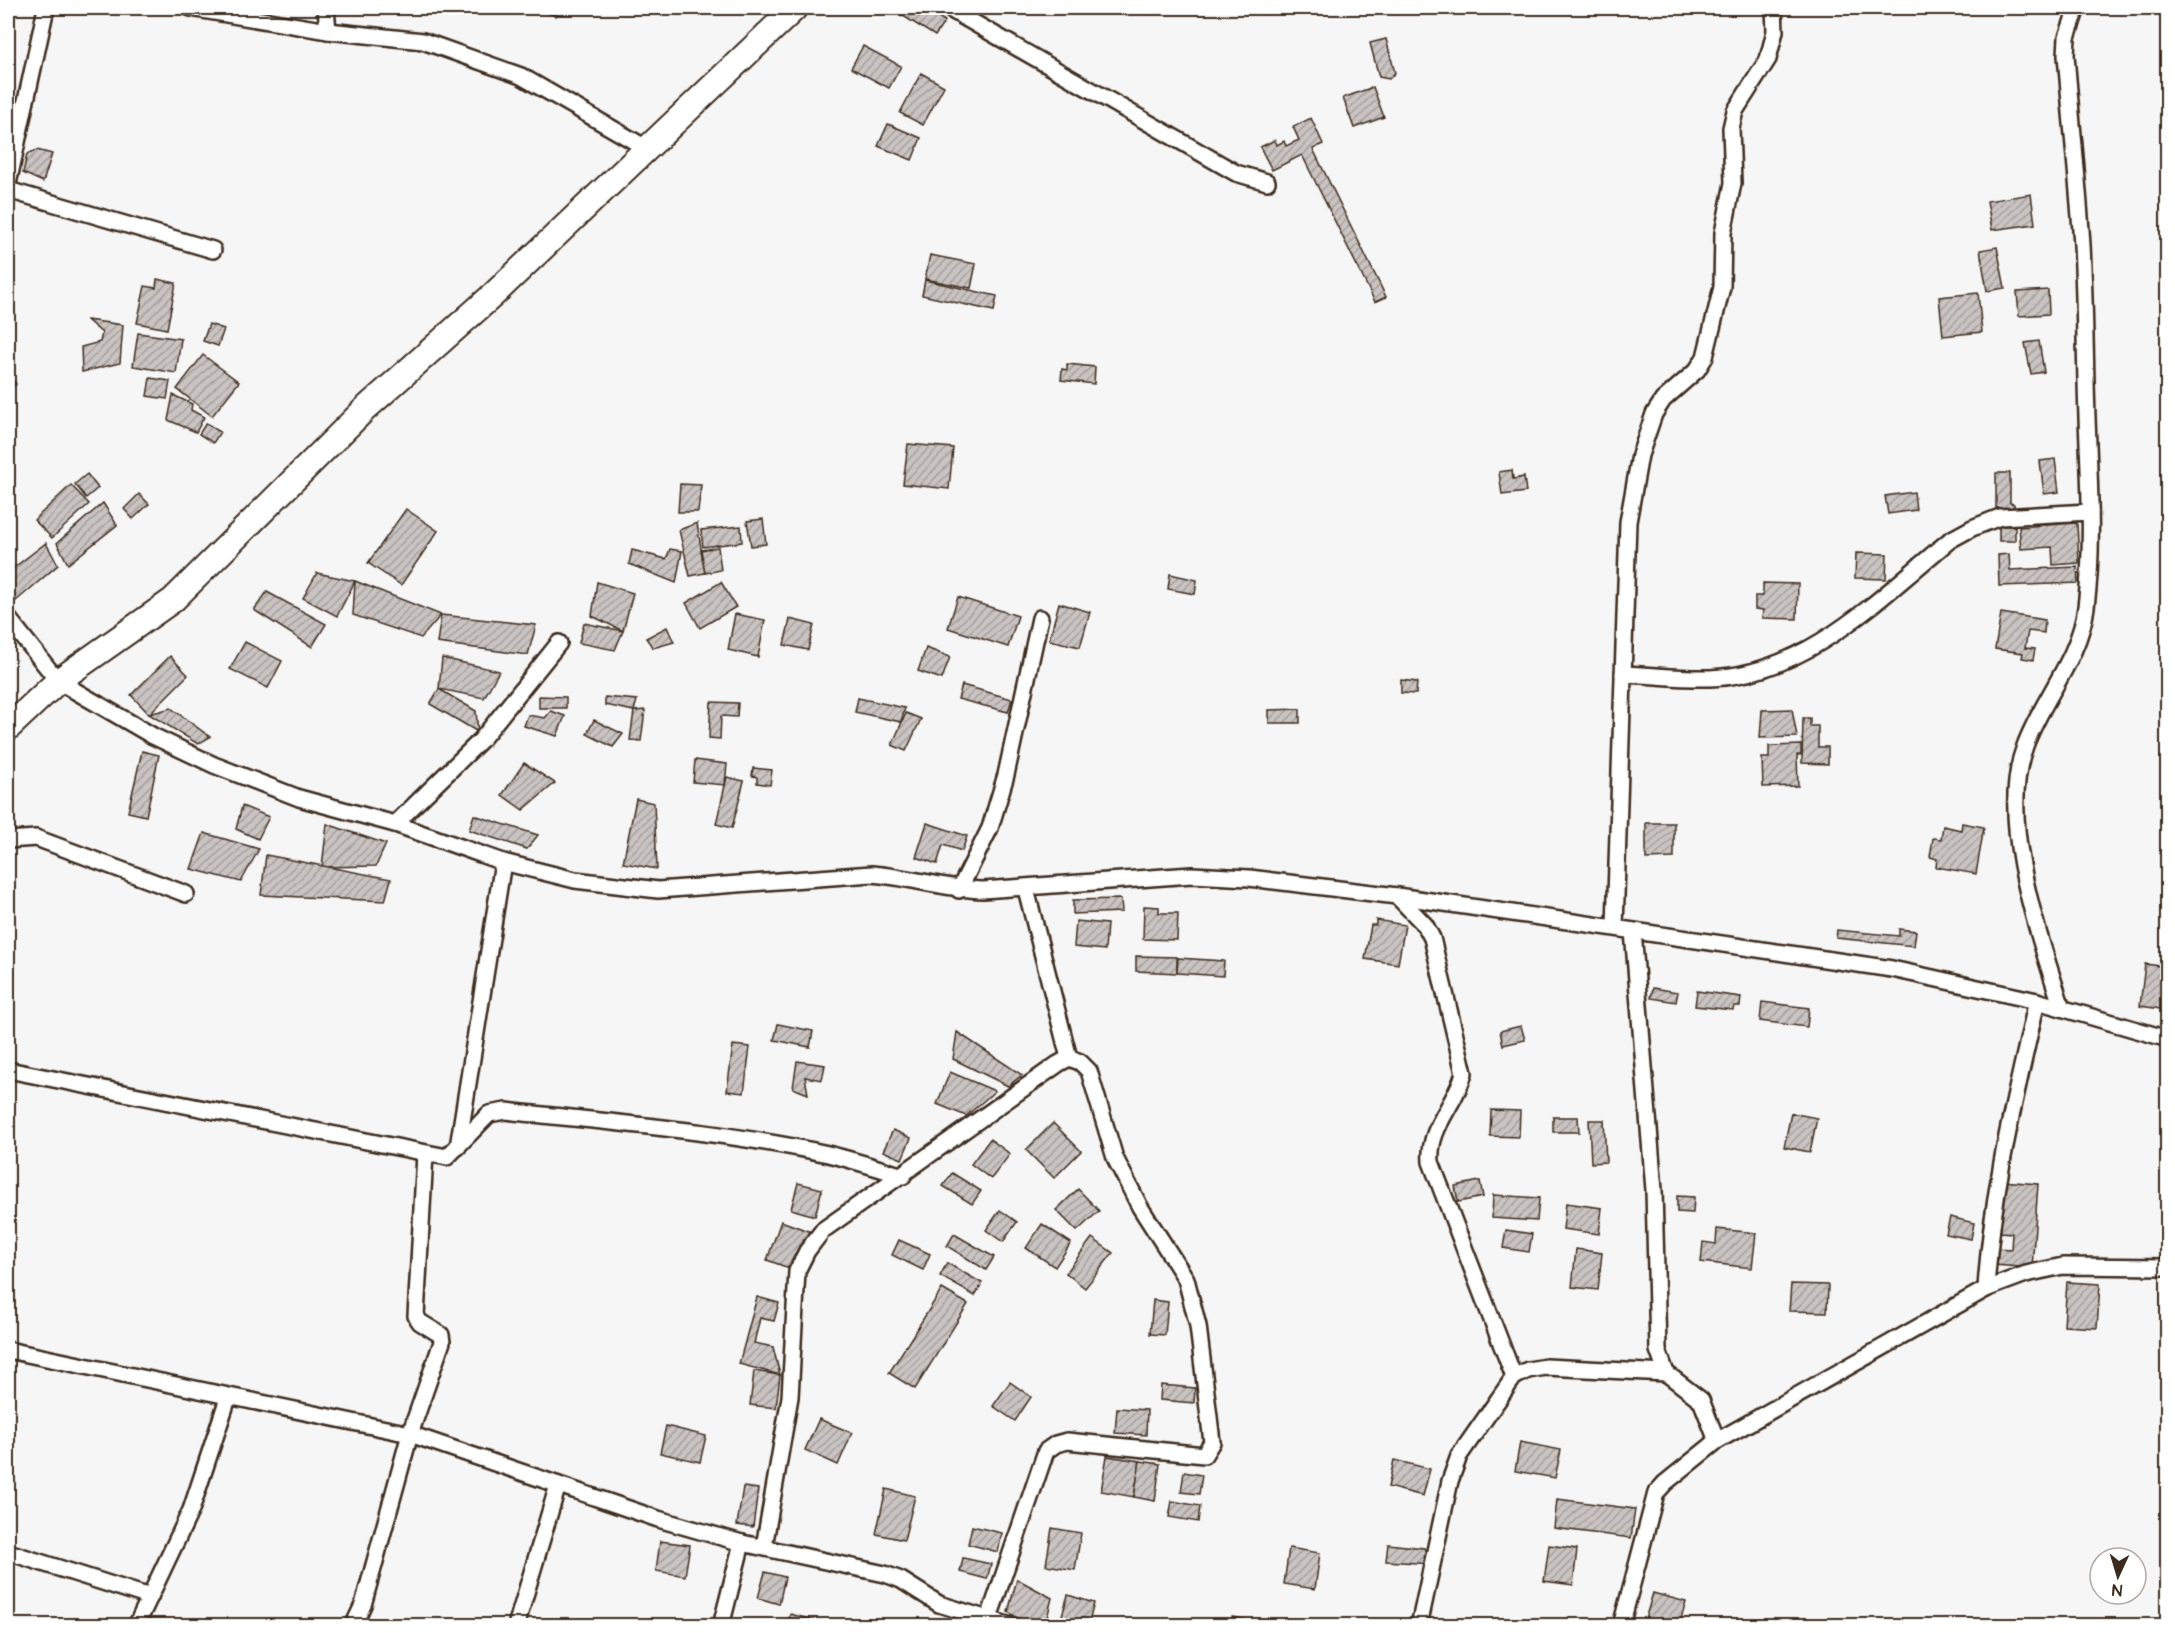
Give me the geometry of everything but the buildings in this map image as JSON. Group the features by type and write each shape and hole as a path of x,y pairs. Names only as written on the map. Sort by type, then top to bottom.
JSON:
{"main road":[{"path":"8,728 58,681 173,600 365,409 493,295 795,8"}],"street":[{"path":"8,184 46,8"},
{"path":"190,8 328,31 423,41 459,52 520,76 646,148"},
{"path":"326,8 328,31"},
{"path":"948,8 1236,174 1268,182"},
{"path":"1615,927 1628,522 1640,454 1653,414 1663,400 1696,370 1705,357 1722,287 1723,233 1733,183 1731,128 1735,111 1768,59 1775,31 1774,8"},
{"path":"2062,1008 2036,927 2023,867 2015,813 2017,776 2024,747 2077,642 2086,607 2090,512 2082,245 2066,55 2067,37 2078,8"},
{"path":"8,190 213,250"},
{"path":"1623,674 1710,678 1744,673 1793,657 1827,640 1950,540 1972,528 2000,517 2090,512"},
{"path":"8,618 58,681 153,736 214,765 299,798 395,824 503,862 575,880 658,890 872,874 896,876 959,890 1026,889 1192,875 1249,878 1397,896 1892,969 2037,1001 2168,1039"},
{"path":"959,890 990,828 1006,775 1040,618"},
{"path":"395,824 481,740 559,643"},
{"path":"8,840 36,838 186,894"},
{"path":"458,1147 503,862"},
{"path":"1026,889 1069,1058"},
{"path":"1397,896 1425,925 1432,938 1464,1074 1435,1128 1430,1146 1431,1162 1515,1377"},
{"path":"1633,931 1654,1190 1658,1350 1666,1373 1701,1400 1717,1440"},
{"path":"1986,1289 1990,1233 2004,1142 2037,1001"},
{"path":"764,1547 790,1397 797,1271 807,1251 823,1230 1069,1058 1080,1062 1089,1071 1115,1158 1140,1207 1186,1279 1198,1326 1212,1442 1204,1455 1067,1441 1056,1444 1046,1451 988,1621"},
{"path":"8,1070 447,1157 489,1114 506,1111 693,1131 765,1142 830,1155 903,1176"},
{"path":"353,1626 363,1605 410,1434 442,1342 441,1335 420,1322 416,1316 425,1154"},
{"path":"1621,1626 1656,1493 1717,1440 1986,1289 2026,1274 2063,1266 2168,1267"},
{"path":"8,1350 228,1398 410,1434 558,1485 742,1543 885,1574 901,1580 939,1604 988,1621 1011,1626"},
{"path":"1419,1626 1450,1481 1460,1456 1515,1377 1528,1370 1546,1368 1666,1373"},
{"path":"136,1626 191,1510 228,1398"},
{"path":"516,1626 558,1485"},
{"path":"721,1626 742,1543"},
{"path":"8,1552 150,1597"}]}
